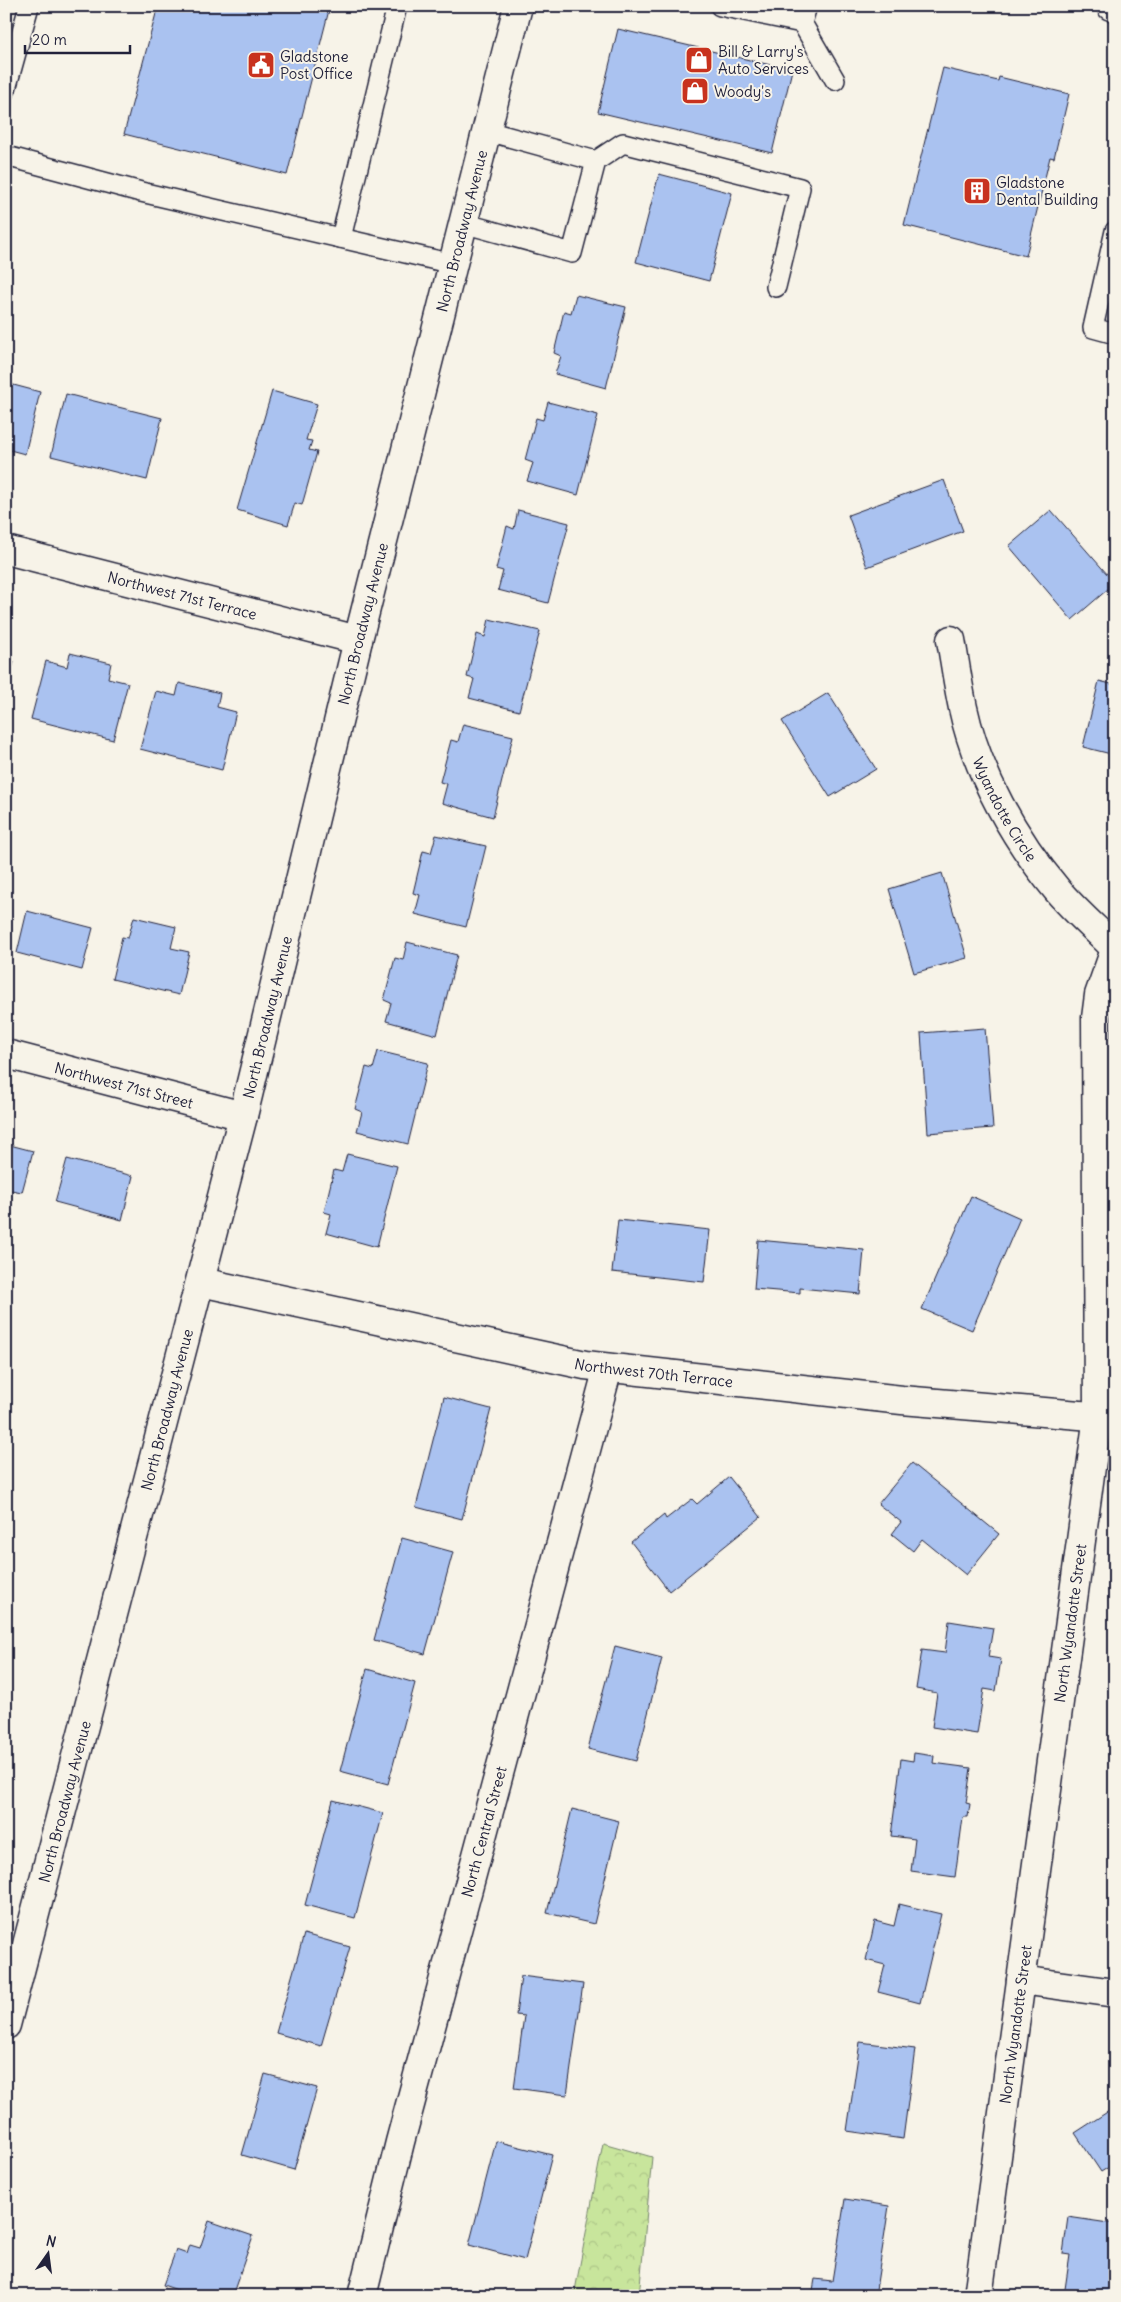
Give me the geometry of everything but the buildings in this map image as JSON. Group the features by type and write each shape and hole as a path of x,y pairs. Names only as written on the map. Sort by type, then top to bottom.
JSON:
{"street":[{"name":"North Broadway Avenue","path":"6,2025 201,1282 358,640 519,7"},
{"name":"Northwest 71st Terrace","path":"6,550 358,640"},
{"name":"Wyandotte Circle","path":"951,640 963,709 977,754 1006,817 1031,856 1059,892 1115,949"},
{"name":"North Wyandotte Street","path":"978,2296 1021,1980 1107,1417 1096,1018 1106,971 1115,949"},
{"name":"Northwest 71st Street","path":"6,1054 243,1116"},
{"name":"Northwest 70th Terrace","path":"201,1282 608,1368 902,1400 1107,1417"},
{"name":"North Central Street","path":"362,2296 403,2133 608,1368"},
{"path":"1021,1980 1115,1993"}],"lane":[{"path":"6,89 29,6"},
{"path":"341,238 397,6"},
{"path":"720,6 805,14 835,80"},
{"path":"487,131 596,161"},
{"path":"464,223 572,253 596,161 623,143 800,188 776,287"},
{"path":"6,156 141,192 453,264"},
{"path":"1115,231 1093,328 1115,334"}],"green space":[{"path":"603,2143 652,2157 639,2296 574,2296"}],"place":[{"name":"Bill & Larry's Auto Services","path":"699,60"},
{"name":"Gladstone Post Office","path":"261,65"},
{"name":"Woody's","path":"695,91"},
{"name":"Gladstone Dental Building","path":"977,191"}]}
